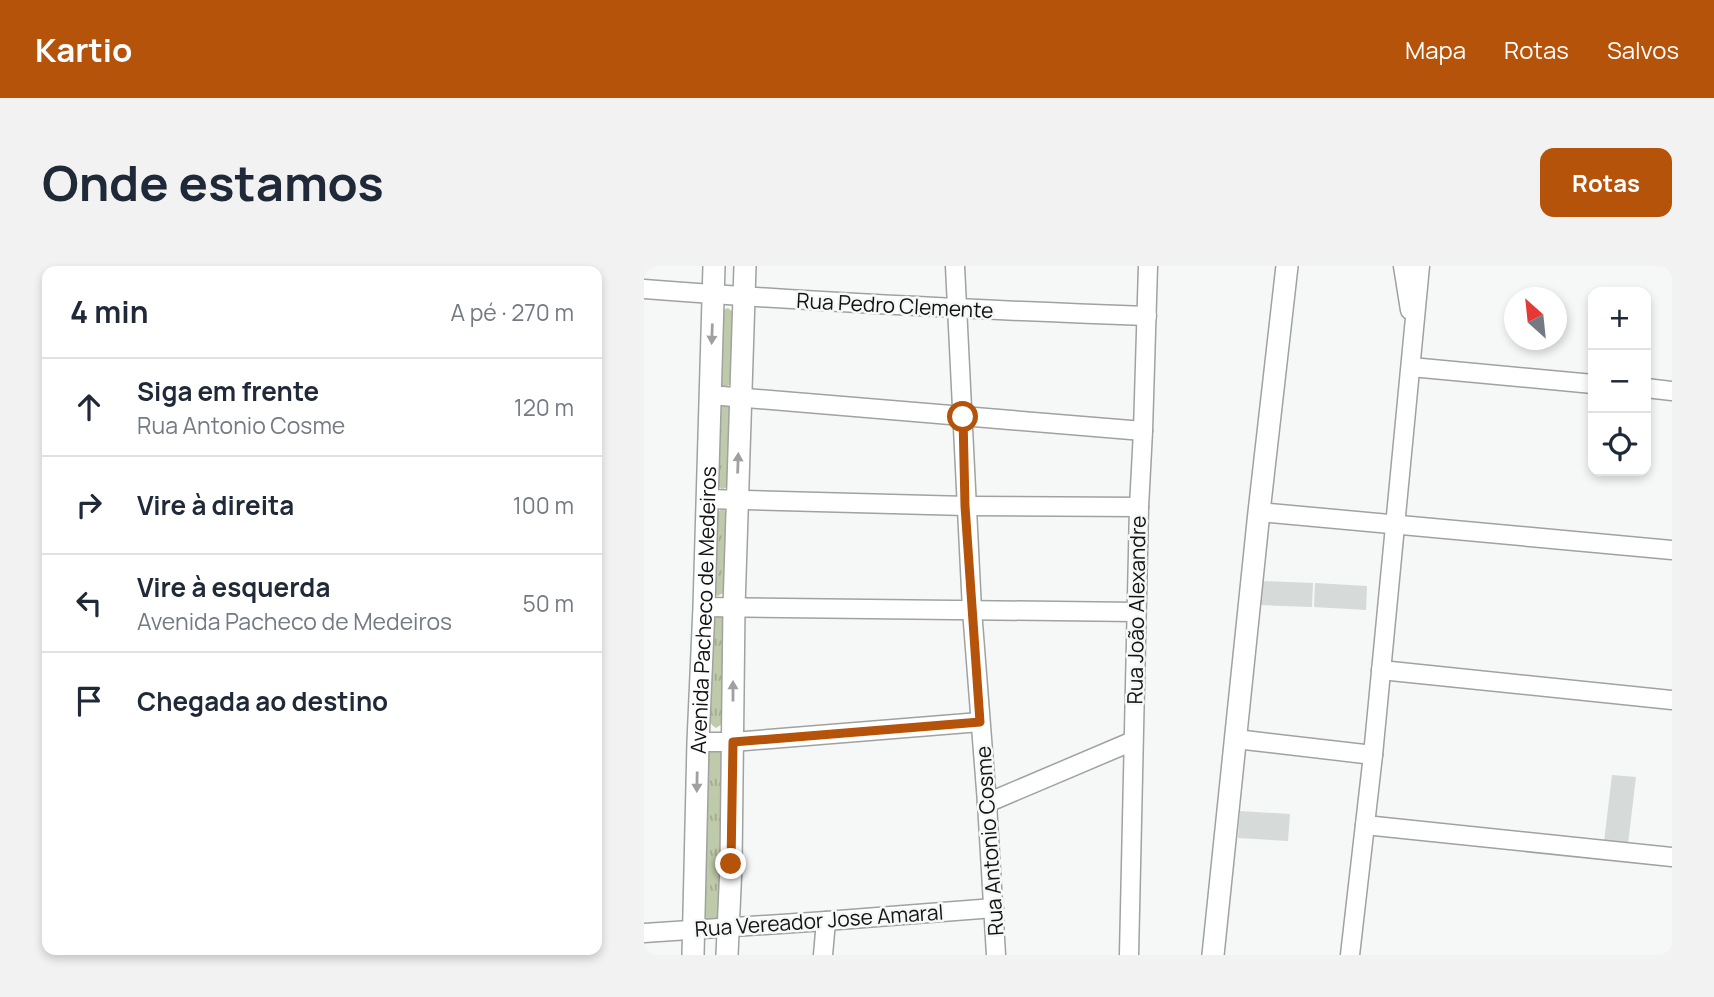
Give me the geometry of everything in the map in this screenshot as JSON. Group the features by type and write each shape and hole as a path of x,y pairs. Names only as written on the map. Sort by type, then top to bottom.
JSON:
{"street":[{"name":"Avenida Pacheco de Medeiros","path":"693,955 714,266"},
{"name":"Avenida Pacheco de Medeiros","path":"727,955 745,266"},
{"name":"Rua Antonio Cosme","path":"955,266 965,506 996,955"},
{"name":"Rua João Alexandre","path":"1129,955 1136,612 1148,266"},
{"path":"1213,955 1287,266"},
{"path":"1403,266 1414,334"},
{"path":"1350,955 1373,755 1420,266"},
{"name":"Rua Pedro Clemente","path":"644,289 958,309 1147,317"},
{"path":"1411,368 1588,384"},
{"path":"1651,389 1672,391"},
{"path":"710,395 1143,431"},
{"path":"707,499 965,506 1139,507"},
{"path":"1259,512 1672,550"},
{"path":"704,607 1136,612"},
{"path":"1381,670 1672,700"},
{"path":"698,742 733,742 980,722"},
{"path":"1236,739 1373,755"},
{"path":"987,803 1133,741"},
{"path":"1365,825 1672,857"},
{"name":"Rua Vereador Jose Amaral","path":"644,933 994,908"},
{"path":"823,955 825,921"}],"green space":[{"path":"728,308 734,313 731,381 724,388 719,386 723,310"},
{"path":"722,404 729,406 731,412 729,485 722,489 716,485 719,407"},
{"path":"723,509 727,513 725,592 718,596 715,595 716,518 717,512"},
{"path":"715,616 722,616 724,619 722,724 716,728 709,719"},
{"path":"711,748 721,750 722,754 723,919 716,923 701,921 707,758"}],"building":[{"path":"1261,581 1313,583 1312,607 1260,605"},
{"path":"1315,583 1367,586 1366,610 1314,607"},
{"path":"1612,775 1636,777 1628,844 1604,842"},
{"path":"1240,811 1290,814 1288,841 1238,838"}],"route":[{"path":"731,864 733,742 980,722 965,506 963,417"}]}
